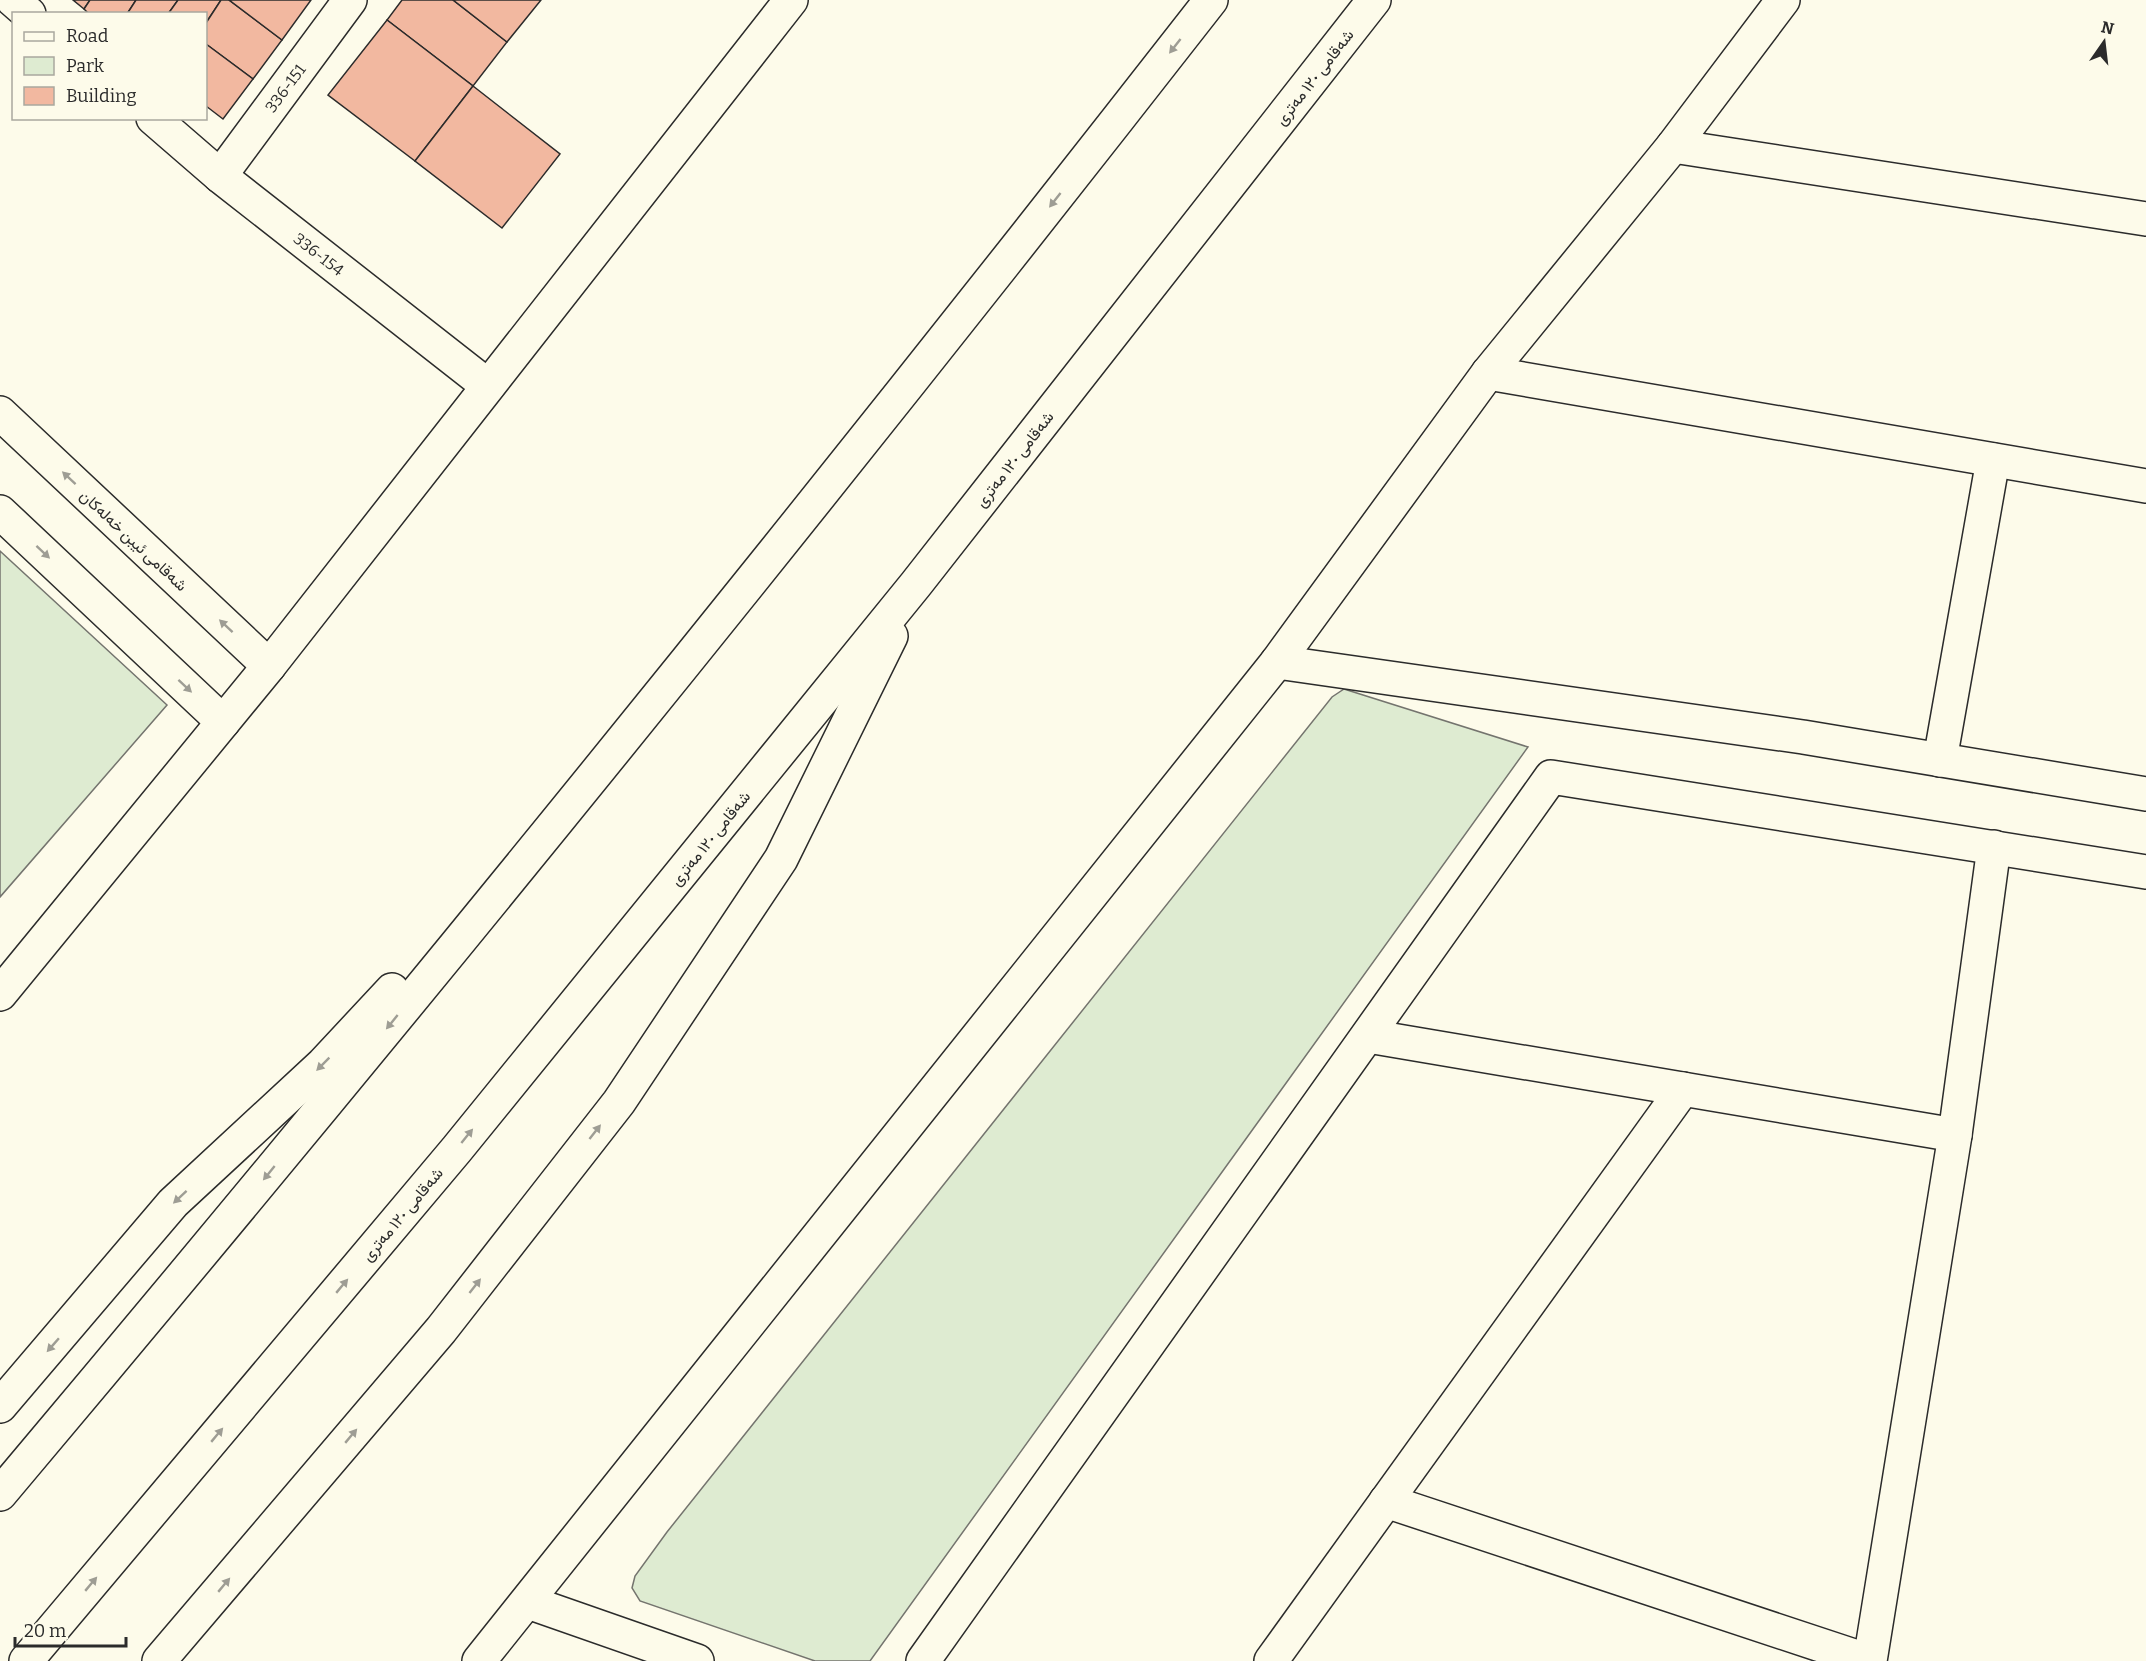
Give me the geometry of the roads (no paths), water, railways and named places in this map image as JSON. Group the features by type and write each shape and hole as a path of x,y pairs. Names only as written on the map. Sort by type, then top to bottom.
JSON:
{"main road":[{"path":"13,0 27,12"},
{"name":"336-151","path":"220,176 350,0"},
{"path":"0,994 269,666 791,0"},
{"path":"0,1494 206,1250 666,688 1001,269 1211,0"},
{"name":"شەقامی ١٢٠ مەتری","path":"26,1661 457,1149 916,584 1374,0"},
{"path":"479,1661 1277,662 1488,373 1673,146 1783,0"},
{"name":"336-154","path":"155,120 220,176 488,386"},
{"path":"1673,146 2146,219"},
{"path":"0,1406 173,1203 323,1064 438,941 719,616 1001,269"},
{"path":"1488,373 2146,486"},
{"name":"شەقامی ئیبن خەلەکان","path":"0,413 269,666"},
{"path":"1940,760 1993,460"},
{"path":"0,512 223,722"},
{"path":"159,1661 441,1330 619,1102 782,859 916,584"},
{"path":"1277,662 1791,735 2146,794"},
{"path":"923,1661 1551,777 2146,872"},
{"path":"1386,1501 1870,1661 1955,1135 1994,847"},
{"path":"1368,1036 1955,1135"},
{"path":"1271,1661 1683,1089"},
{"path":"528,1602 697,1661"}]}
